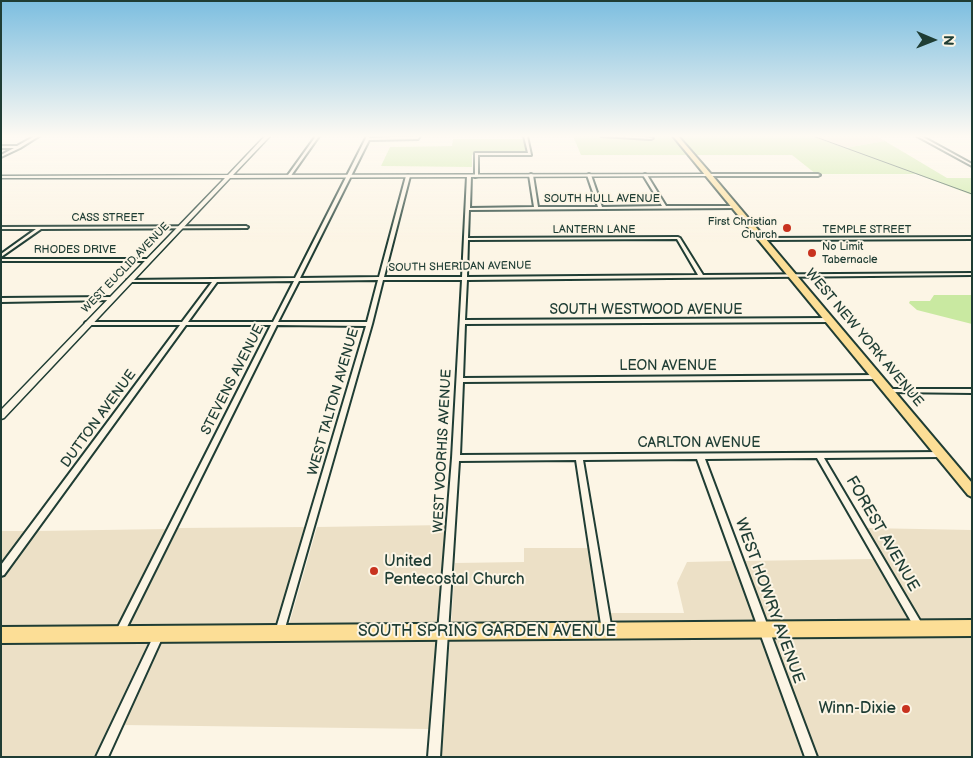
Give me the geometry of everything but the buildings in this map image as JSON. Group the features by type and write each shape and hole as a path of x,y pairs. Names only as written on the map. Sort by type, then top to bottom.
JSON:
{"highway":[{"name":"SOUTH SPRING GARDEN AVENUE","path":"1,635 972,628"}],"main road":[{"name":"WEST NEW YORK AVENUE","path":"707,171 970,487"}],"street":[{"name":"WEST EUCLID AVENUE","path":"1,416 234,171"},
{"path":"289,176 292,171"},
{"name":"STEVENS AVENUE","path":"119,634 351,171"},
{"name":"WEST VOORHIS AVENUE","path":"434,757 456,458 468,209 473,171"},
{"path":"531,175 536,208"},
{"path":"589,175 600,208"},
{"path":"645,175 664,207"},
{"path":"1,178 818,175"},
{"name":"WEST TALTON AVENUE","path":"280,633 382,278 408,176"},
{"name":"SOUTH HULL AVENUE","path":"468,209 736,207"},
{"name":"CASS STREET","path":"1,228 246,227"},
{"path":"1,256 41,228"},
{"name":"LANTERN LANE","path":"467,239 678,238 700,276"},
{"name":"TEMPLE STREET","path":"763,239 972,238"},
{"name":"RHODES DRIVE","path":"1,260 148,260"},
{"name":"SOUTH SHERIDAN AVENUE","path":"129,281 972,274"},
{"name":"DUTTON AVENUE","path":"1,572 216,280"},
{"path":"1,300 111,299"},
{"name":"SOUTH WESTWOOD AVENUE","path":"463,322 829,320"},
{"path":"88,324 369,324"},
{"name":"LEON AVENUE","path":"460,380 876,376"},
{"path":"889,392 972,391"},
{"name":"CARLTON AVENUE","path":"456,458 941,454"},
{"name":"FOREST AVENUE","path":"819,455 919,628"},
{"name":"WEST HOWRY AVENUE","path":"700,456 811,757"},
{"path":"579,457 607,631"},
{"path":"102,757 159,634"}],"shaded area":[{"path":"446,525 438,627 288,628 317,527"},
{"path":"306,527 275,628 128,629 178,528"},
{"path":"866,528 972,530 972,623 922,623"},
{"path":"167,529 115,629 1,630 1,580 37,531"},
{"path":"1,531 26,531 1,564"},
{"path":"524,548 588,548 600,626 451,627 455,563 524,562"},
{"path":"873,559 910,623 767,624 744,561"},
{"path":"733,561 755,624 612,626 610,613 684,613 677,583 687,562"},
{"path":"972,633 972,757 818,757 771,635"},
{"path":"759,635 803,757 441,757 450,637"},
{"path":"437,637 429,729 123,725 163,639"},
{"path":"150,639 94,757 1,757 1,641"}],"green space":[{"path":"813,171 936,171 947,178 972,178 972,195 916,174 816,174"},
{"path":"934,295 972,295 972,324 917,310 909,303 910,301 930,301"}],"railway":[{"path":"910,171 972,194"}],"place":[{"name":"First Christian Church","path":"787,228"},
{"name":"No Limit Tabernacle","path":"812,253"},
{"name":"United Pentecostal Church","path":"374,571"},
{"name":"Winn-Dixie","path":"906,709"}]}
